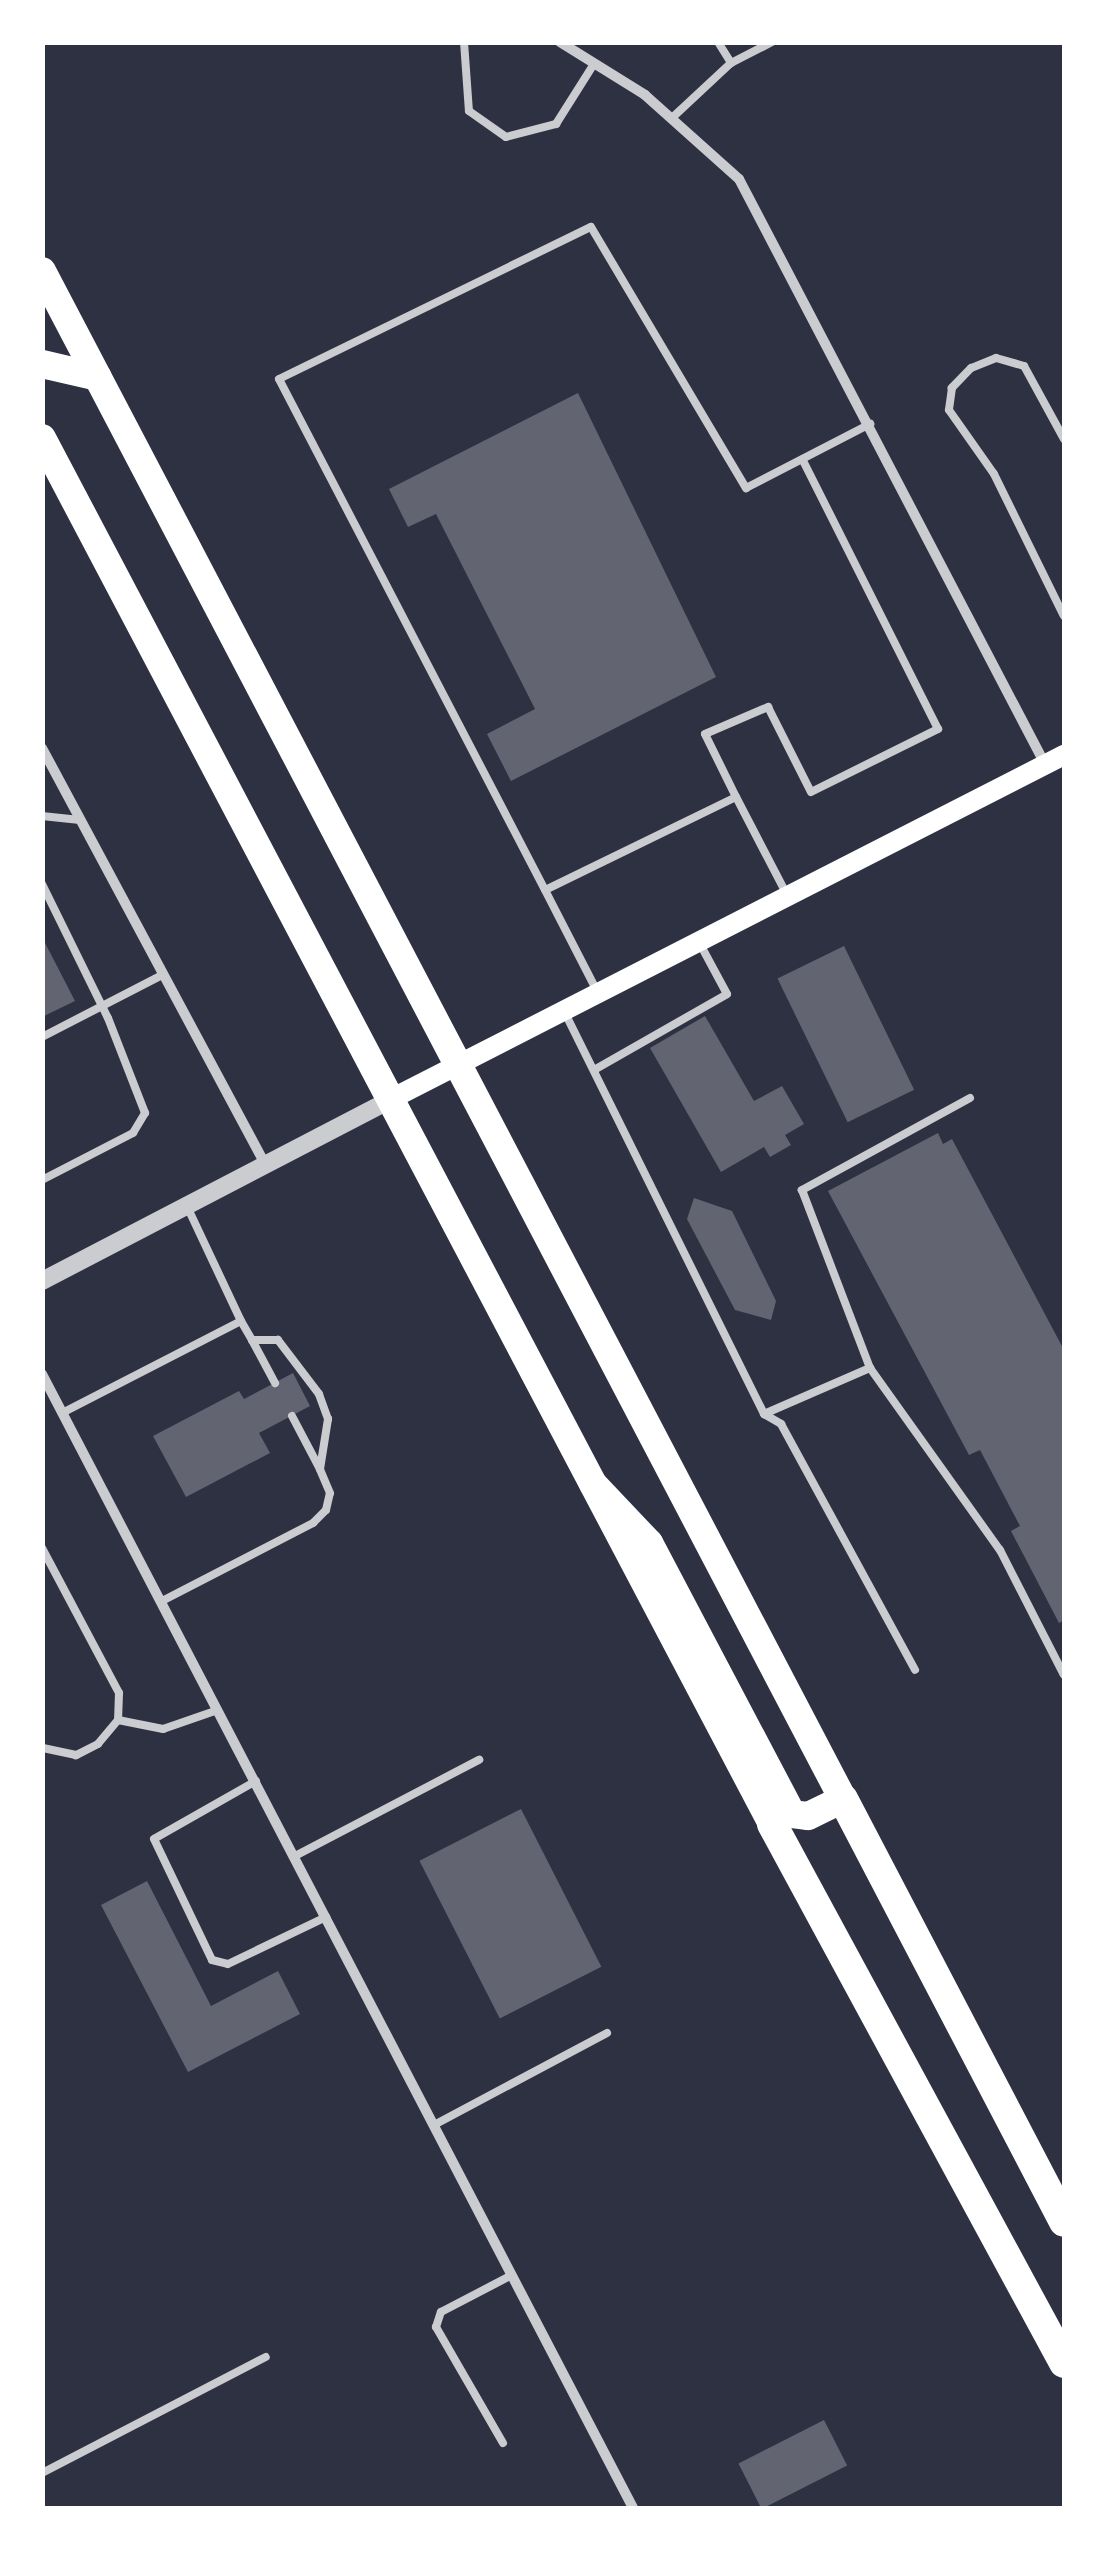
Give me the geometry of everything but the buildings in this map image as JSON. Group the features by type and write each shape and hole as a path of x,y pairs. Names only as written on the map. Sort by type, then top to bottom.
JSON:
{"highway":[{"path":"42,271 1064,2222"},
{"path":"42,364 98,376"},
{"path":"42,438 394,1098 772,1824 1064,2363"},
{"path":"593,1484 649,1543 792,1814 808,1816 842,1800"}],"main road":[{"path":"394,1098 1055,760"}],"street":[{"path":"560,42 672,117 739,179 1055,760"},
{"path":"42,748 266,1166"},
{"path":"42,1281 394,1098"},
{"path":"42,1374 632,2508"}],"lane":[{"path":"464,42 469,111 506,137 556,124 594,64"},
{"path":"718,42 731,64"},
{"path":"672,117 731,64 772,42"},
{"path":"598,994 278,379 591,227 746,488 870,424"},
{"path":"1064,440 1024,366 996,358 972,368 952,388 950,410 994,474 1064,616"},
{"path":"788,897 705,734 768,707 811,792 938,728 802,459"},
{"path":"545,890 736,797"},
{"path":"42,816 80,820"},
{"path":"42,884 142,1096 143,1120 133,1133 42,1180"},
{"path":"594,1070 727,994 699,942"},
{"path":"42,1037 162,975"},
{"path":"564,1011 764,1414 781,1424 916,1670"},
{"path":"970,1098 802,1190 870,1368 1000,1550 1064,1675"},
{"path":"187,1206 275,1383"},
{"path":"64,1412 241,1321"},
{"path":"252,1340 278,1340 318,1394 328,1419 320,1469"},
{"path":"764,1414 870,1368"},
{"path":"162,1601 312,1524 330,1493 292,1416"},
{"path":"42,1548 120,1693 118,1720 98,1744 76,1755 42,1748"},
{"path":"118,1720 163,1730 218,1710"},
{"path":"294,1856 479,1760"},
{"path":"256,1782 154,1839 212,1960 228,1964 326,1917"},
{"path":"434,2125 608,2033"},
{"path":"503,2443 436,2327 441,2312 512,2276"},
{"path":"42,2473 266,2357"}]}
